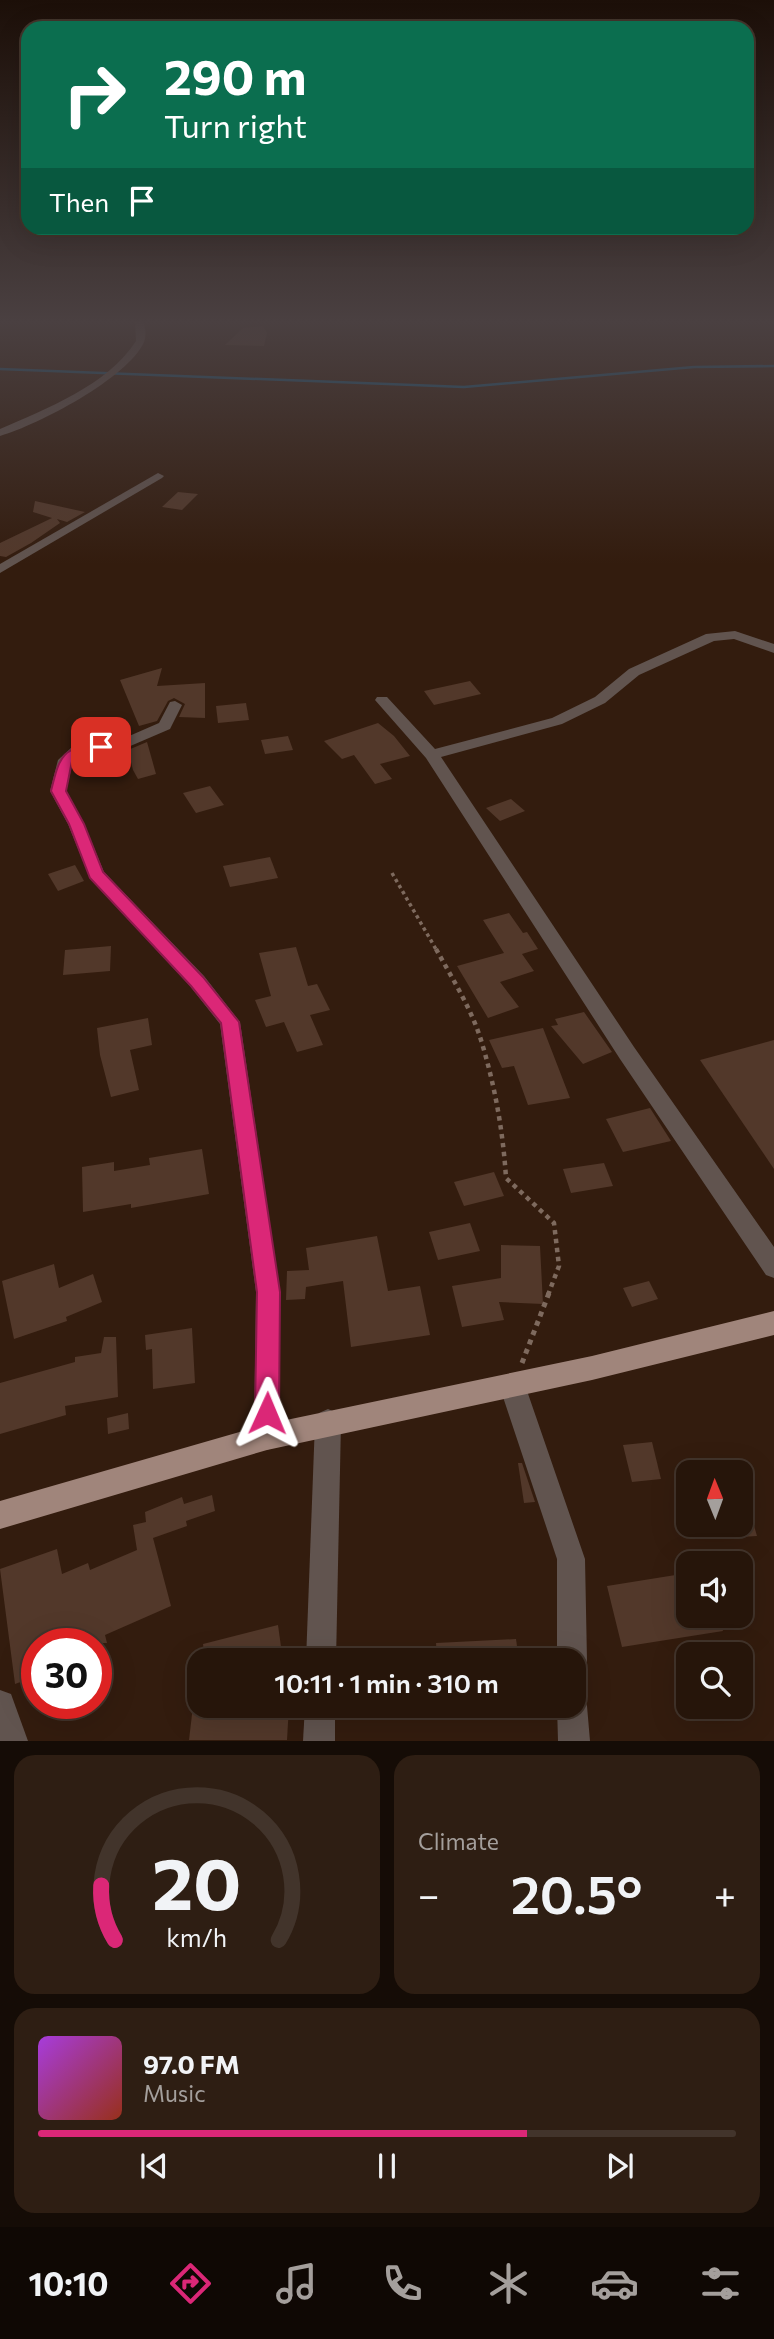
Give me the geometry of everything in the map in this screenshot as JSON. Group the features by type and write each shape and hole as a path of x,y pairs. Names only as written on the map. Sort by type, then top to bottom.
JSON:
{"main road":[{"path":"0,1515 267,1437 512,1385 774,1323"}],"street":[{"path":"0,433 33,420 67,401"},
{"path":"0,569 158,476"},
{"path":"432,755 556,721 600,700 634,671 710,637 735,635 774,649"},
{"path":"382,700 432,755 627,1053 773,1262"},
{"path":"175,705 165,726 124,744 78,750 66,760 58,791 76,824 96,874 197,981 230,1022 268,1292 267,1437"},
{"path":"512,1385 571,1559 572,1648"},
{"path":"321,1648 328,1422"},
{"path":"0,1705 12,1741"},
{"path":"319,1741 320,1718"},
{"path":"573,1718 574,1741"}],"path":[{"path":"392,873 462,995 481,1039 502,1124 506,1178 554,1223 559,1266 512,1385"}],"building":[{"path":"178,492 198,494 182,510 162,507"},
{"path":"35,501 85,512 67,522 57,519 60,523 31,543 6,557 0,556 0,543 52,518 33,512"},
{"path":"162,668 157,686 205,683 205,718 179,717 185,704 174,698 168,701 157,721 139,726 120,680"},
{"path":"470,681 481,694 434,705 424,691"},
{"path":"246,703 249,720 218,723 216,706"},
{"path":"378,723 394,736 410,756 380,764 392,779 375,784 354,755 342,759 324,741"},
{"path":"288,736 293,750 265,754 261,740"},
{"path":"147,742 156,774 138,779 128,750"},
{"path":"210,786 224,805 196,813 183,793"},
{"path":"511,799 525,811 500,821 486,808"},
{"path":"270,857 278,878 230,887 223,866"},
{"path":"75,865 84,881 58,891 48,874"},
{"path":"509,913 538,949 522,954 534,971 500,982 519,1007 488,1018 457,966 504,953 483,920"},
{"path":"111,946 110,971 63,975 65,950"},
{"path":"296,947 308,986 317,984 330,1010 310,1015 323,1045 297,1052 284,1022 266,1027 255,1000 271,996 259,953"},
{"path":"584,1012 612,1052 583,1064 551,1026 558,1025 555,1019"},
{"path":"148,1018 152,1045 130,1050 139,1090 111,1097 100,1055 97,1028"},
{"path":"543,1028 570,1098 528,1105 514,1066 502,1068 489,1040"},
{"path":"774,1040 774,1169 700,1060"},
{"path":"650,1108 671,1141 623,1152 606,1119"},
{"path":"202,1149 209,1194 131,1208 131,1204 83,1212 82,1167 114,1162 114,1171 150,1165 149,1158"},
{"path":"604,1163 613,1186 571,1193 563,1169"},
{"path":"494,1172 504,1196 464,1206 454,1182"},
{"path":"470,1223 480,1251 438,1260 429,1232"},
{"path":"377,1236 388,1291 420,1286 430,1335 351,1347 343,1281 306,1287 305,1299 286,1300 287,1271 309,1270 306,1248"},
{"path":"501,1245 540,1246 543,1304 499,1302 504,1320 462,1327 452,1286 501,1278"},
{"path":"54,1264 59,1288 93,1274 102,1302 66,1317 67,1321 14,1339 2,1281"},
{"path":"649,1281 658,1299 632,1307 623,1288"},
{"path":"192,1328 195,1383 153,1389 152,1349 146,1350 145,1335"},
{"path":"104,1337 116,1337 118,1397 65,1406 66,1415 0,1434 0,1383 75,1362 75,1357 101,1353"},
{"path":"128,1413 129,1429 108,1434 107,1418"},
{"path":"652,1442 661,1479 632,1482 623,1445"},
{"path":"518,1463 522,1463 535,1502 524,1503"},
{"path":"212,1495 215,1511 186,1521 187,1526 153,1538 171,1606 112,1632 112,1628 21,1628 21,1682 15,1684 0,1569 57,1549 62,1574 88,1563 90,1570 137,1550 133,1525 146,1522 145,1512 182,1497 184,1504"},
{"path":"676,1575 676,1628 722,1628 723,1631 622,1647 607,1586"},
{"path":"278,1625 281,1648 203,1648 203,1644"},
{"path":"516,1639 517,1648 436,1648 436,1643"},
{"path":"192,1718 288,1718 287,1740 189,1740"}],"route":[{"path":"101,747 78,750 66,760 58,791 76,824 96,874 197,981 230,1022 268,1292 267,1413"}]}
